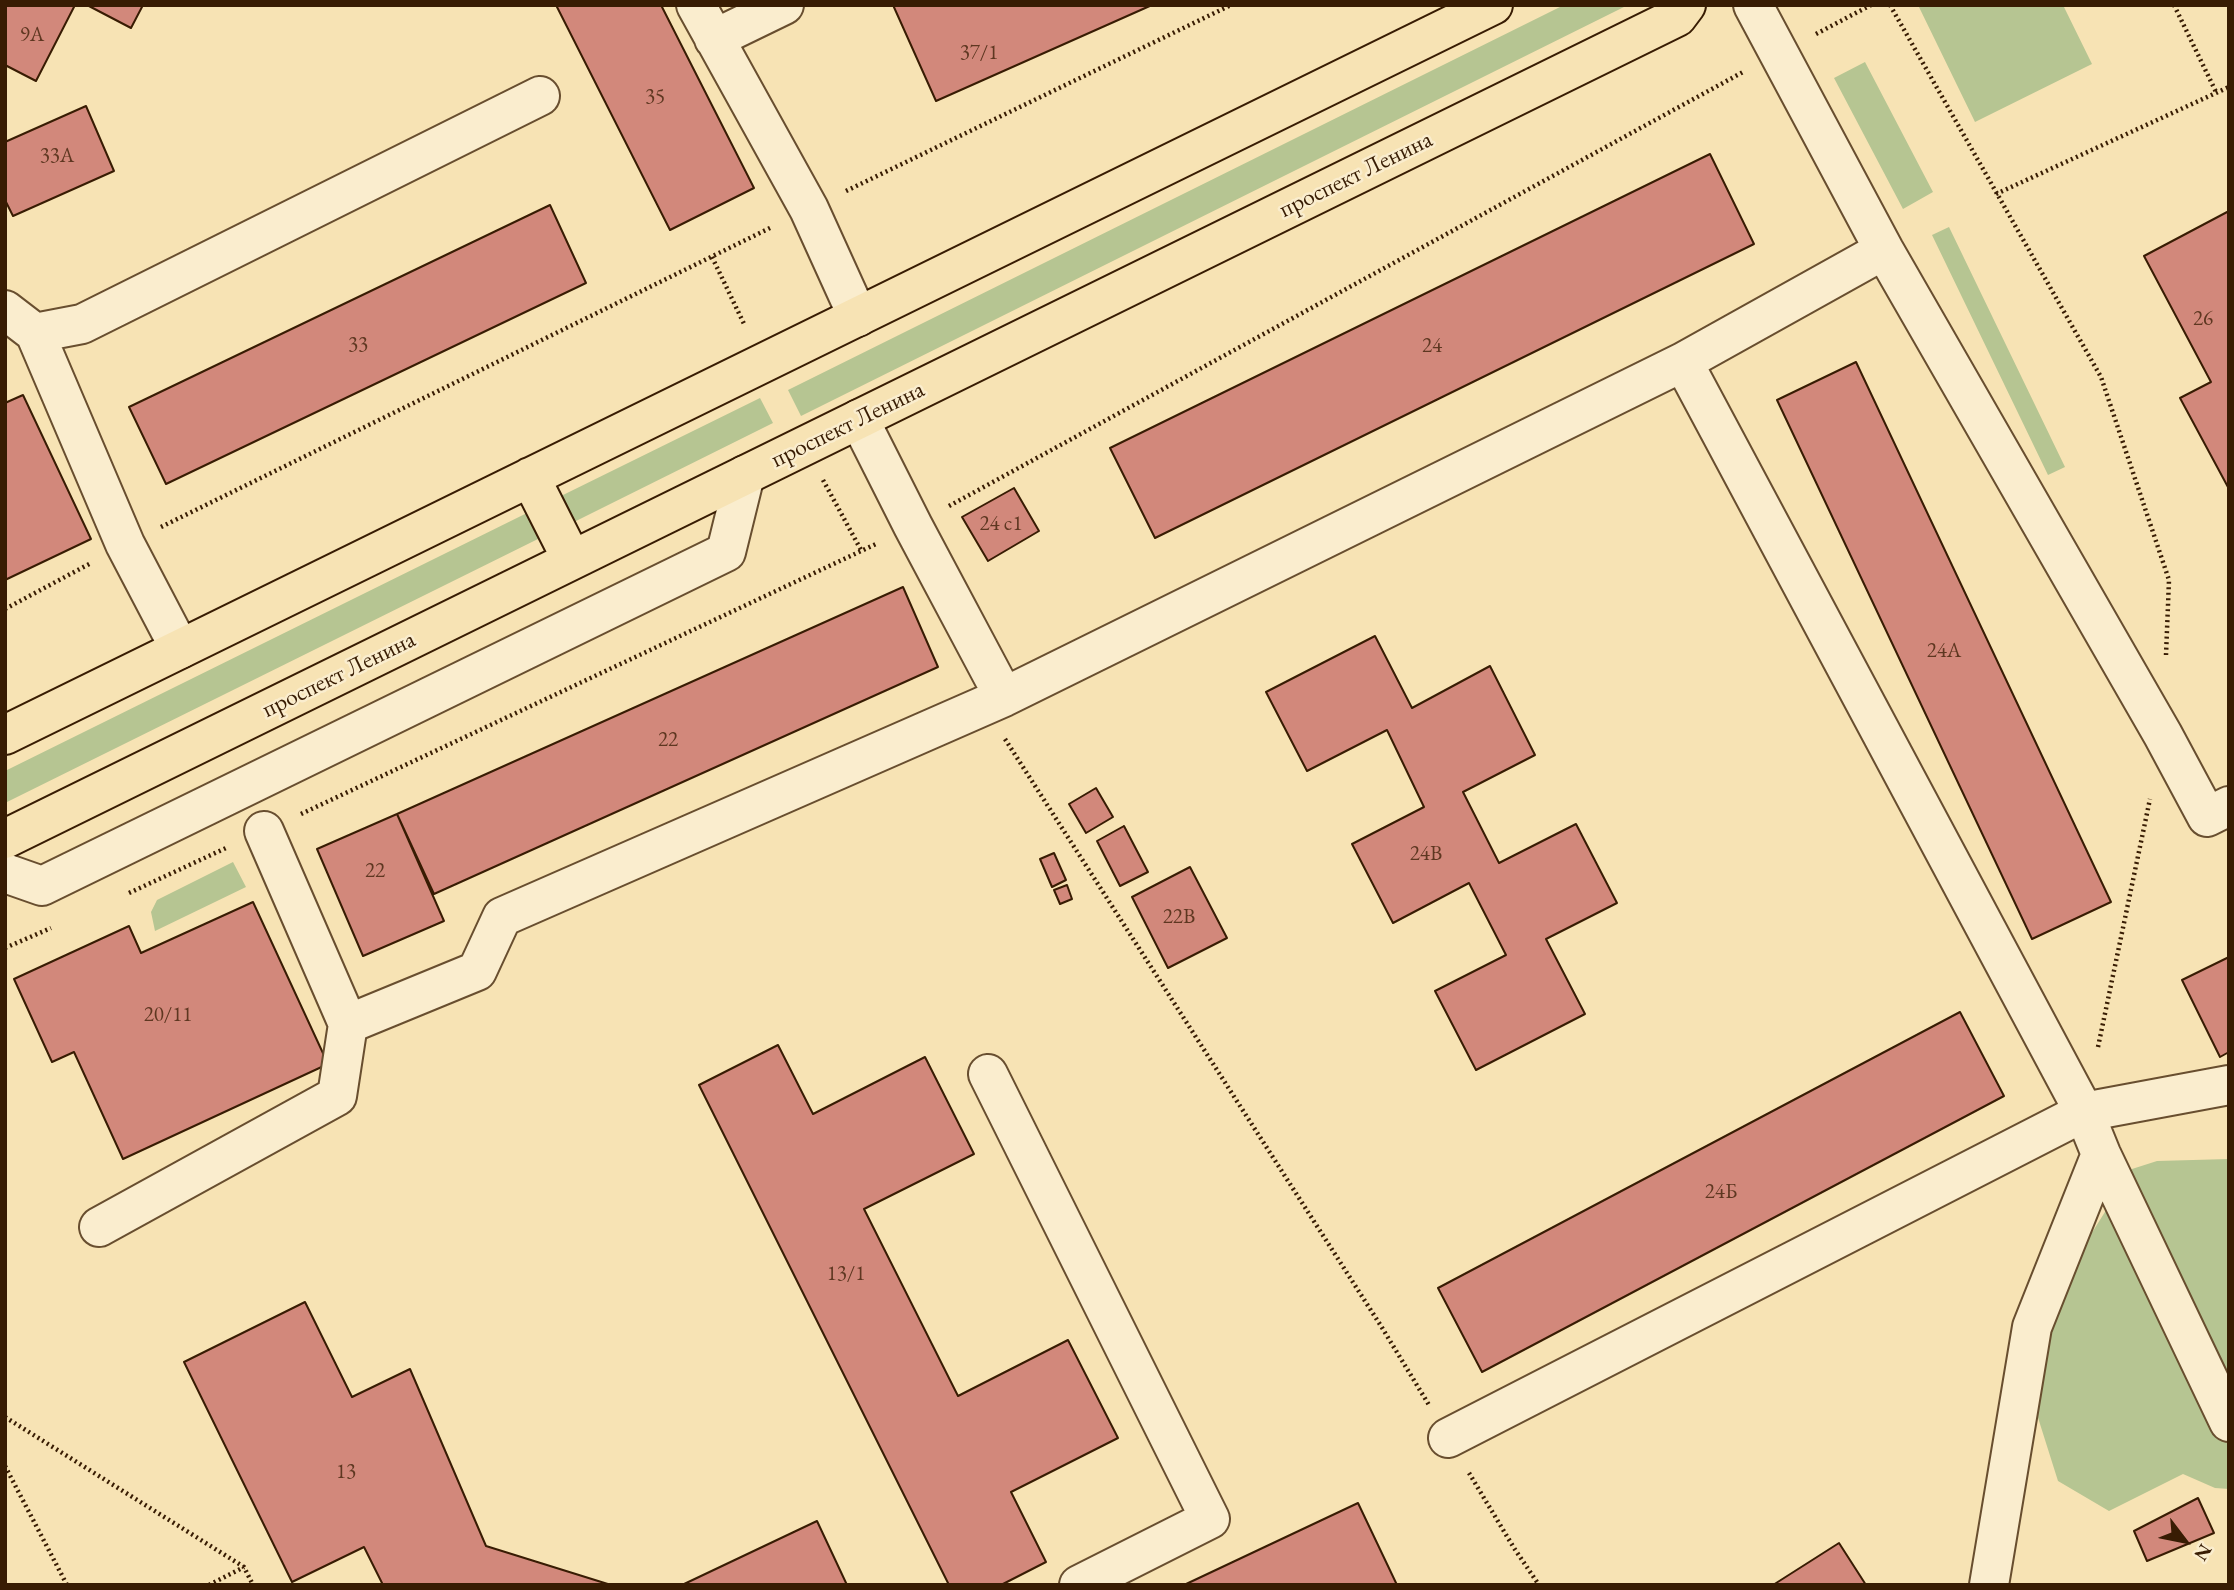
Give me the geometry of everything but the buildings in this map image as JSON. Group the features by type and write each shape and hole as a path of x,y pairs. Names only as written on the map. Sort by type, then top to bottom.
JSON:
{"main road":[{"path":"5,735 1493,5"},
{"name":"проспект Ленина","path":"5,839 1678,17 1685,5"},
{"path":"530,477 572,560"}],"lane":[{"path":"696,5 809,209 858,317"},
{"path":"713,39 785,5"},
{"path":"1753,5 1884,250 2163,735 2207,817 2229,806"},
{"path":"35,332 82,324 540,96"},
{"path":"348,1024 477,971 502,917 994,701 1683,362 1884,250"},
{"path":"5,310 35,332 125,544 180,649"},
{"path":"1683,362 2084,1112 2101,1154 2229,1422"},
{"path":"859,419 913,526 994,701"},
{"path":"5,873 42,886 726,552 745,475"},
{"path":"99,1227 337,1096 348,1024 264,831"},
{"path":"989,1074 1210,1520 1079,1585"},
{"path":"1448,1438 2084,1112 2229,1085"},
{"path":"1989,1585 2032,1327 2101,1154"}],"path":[{"path":"5,609 125,544 1231,5"},
{"path":"126,894 913,526 1778,53 1871,5"},
{"path":"2174,5 2217,93"},
{"path":"1996,194 2229,87"},
{"path":"712,257 762,364"},
{"path":"804,446 861,550"},
{"path":"994,701 1539,1585"},
{"path":"5,948 51,928"},
{"path":"5,1417 244,1567 253,1585"},
{"path":"5,1466 67,1585"},
{"path":"209,1585 244,1567"}],"green space":[{"path":"1564,5 1628,5 801,416 788,390"},
{"path":"1918,5 2063,5 2092,64 1975,122"},
{"path":"1865,62 1933,192 1903,209 1834,78"},
{"path":"1949,227 2065,467 2048,475 1932,235"},
{"path":"760,398 773,423 574,522 561,496"},
{"path":"529,512 542,537 5,803 5,771"},
{"path":"233,862 246,887 155,931 151,912 157,900"},
{"path":"2229,1159 2229,1489 2215,1488 2183,1474 2109,1511 2058,1481 2034,1405 2040,1335 2080,1242 2093,1231 2132,1169 2157,1161"}]}
